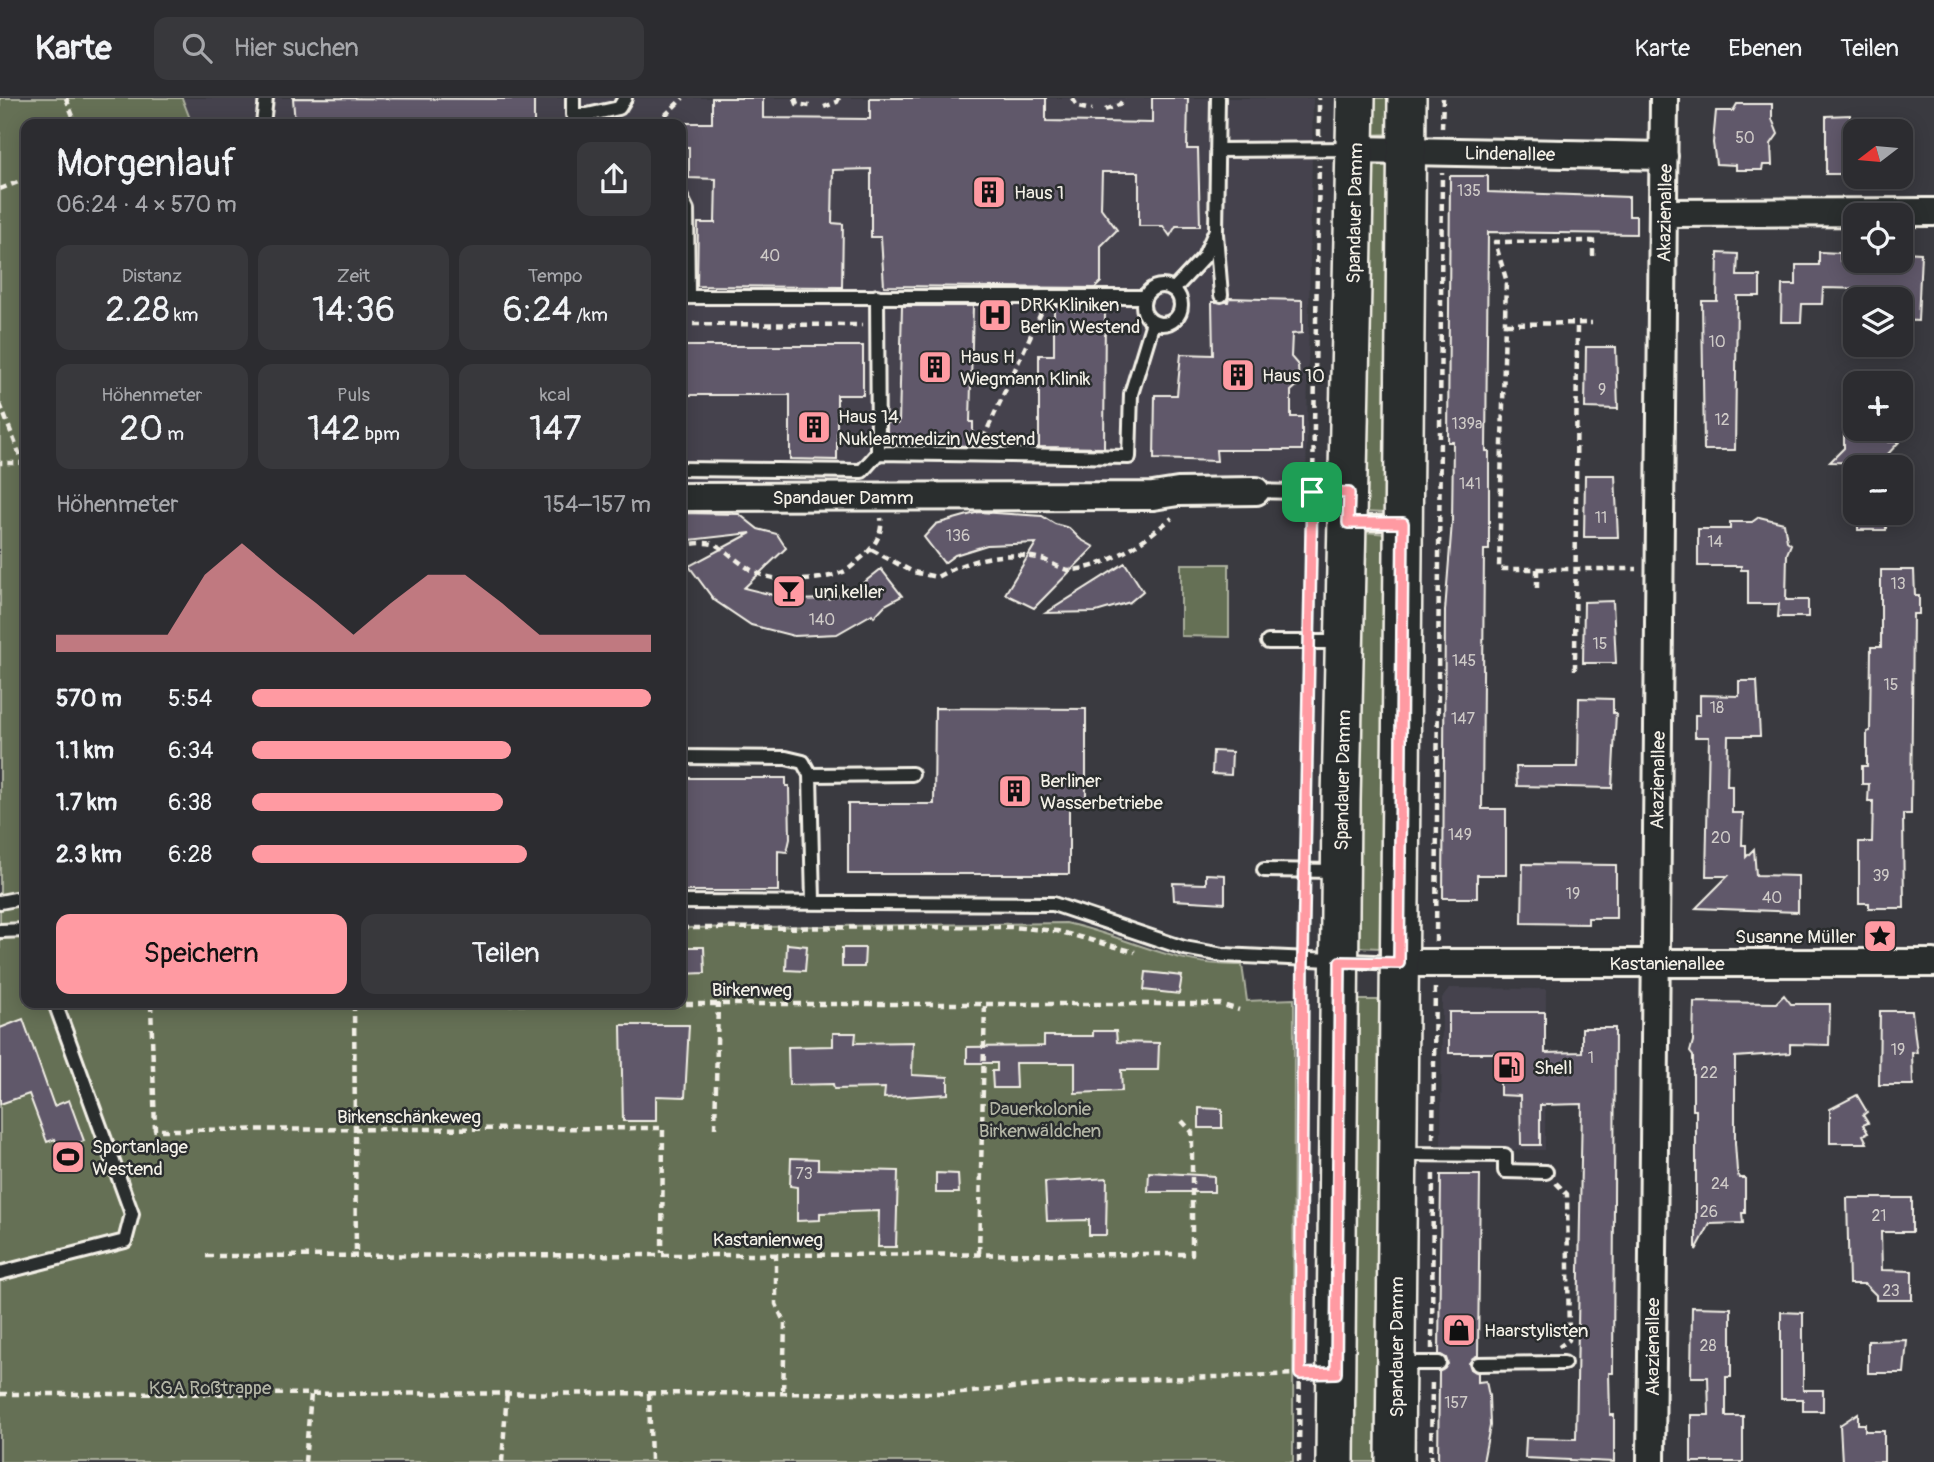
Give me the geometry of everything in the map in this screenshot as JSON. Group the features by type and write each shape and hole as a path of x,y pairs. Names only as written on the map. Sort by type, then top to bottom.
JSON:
{"main road":[{"name":"Spandauer Damm","path":"1335,1462 1340,871 1356,98"},
{"name":"Spandauer Damm","path":"1395,1462 1422,1363 1415,1154 1399,963 1407,98"}],"street":[{"name":"Akazienallee","path":"1651,1462 1664,98"},
{"name":"Lindenallee","path":"1356,149 1664,156"},
{"path":"1664,213 1934,212"},
{"name":"Spandauer Damm","path":"686,497 1153,496 1207,491 1256,492"},
{"name":"Kastanienallee","path":"1399,963 1934,963"}],"lane":[{"path":"264,119 266,98"},
{"path":"573,98 573,115 619,108 625,98"},
{"path":"1218,98 1216,230 1221,295"},
{"path":"1217,150 1356,149"},
{"path":"686,207 686,254"},
{"path":"1174,289 1204,257 1216,230"},
{"path":"1160,285 1174,289 1181,301 1179,315 1168,324 1153,323 1143,309 1144,297 1153,287 1160,285"},
{"path":"686,468 862,471 878,453 877,296"},
{"path":"686,297 1144,297"},
{"path":"878,453 1129,457 1131,394 1153,323"},
{"path":"1256,492 1312,492 1348,508 1403,523"},
{"path":"1268,642 1345,642"},
{"path":"686,757 786,758 803,762 810,775 813,901"},
{"path":"810,775 912,774"},
{"path":"1264,870 1340,871"},
{"path":"0,902 21,898"},
{"path":"686,902 1053,904 1184,948 1223,955 1399,963"},
{"path":"0,931 21,930"},
{"path":"0,1273 125,1241 132,1214 57,1008"},
{"path":"1415,1154 1505,1155 1505,1171 1546,1172"},
{"path":"1478,1364 1564,1363"}],"path":[{"path":"66,98 74,119"},
{"path":"661,119 683,98"},
{"path":"794,98 797,104 810,106"},
{"path":"824,107 837,102 839,98"},
{"path":"1072,98 1078,107 1092,110"},
{"path":"1105,110 1119,105 1125,98"},
{"path":"1299,1462 1307,642 1319,98"},
{"path":"1442,135 1443,98"},
{"path":"1436,946 1442,166"},
{"path":"0,189 21,180"},
{"path":"1593,256 1594,241 1495,242 1506,279 1499,569 1641,569"},
{"path":"976,455 1048,297"},
{"path":"1505,324 1592,323"},
{"path":"686,324 877,325"},
{"path":"1575,670 1577,324"},
{"path":"971,378 1039,378"},
{"path":"0,404 21,454"},
{"path":"0,463 21,463"},
{"path":"872,550 913,572 937,577 965,561 999,555 1041,559 1070,571 1102,562 1135,547 1207,491"},
{"path":"686,545 696,543 723,546 749,570 780,579 814,578 844,572 872,550 882,528 878,496"},
{"path":"1537,569 1537,590"},
{"path":"686,928 1011,928 1057,931 1148,956"},
{"path":"1431,1462 1422,1363 1415,1154 1435,979"},
{"name":"Birkenweg","path":"686,1003 1220,1004 1239,1010"},
{"path":"715,1128 718,1003"},
{"path":"979,1253 985,1003"},
{"name":"Birkenschänkeweg","path":"151,1008 155,1130 663,1128 662,1253"},
{"path":"355,1008 356,1255"},
{"name":"Kastanienweg","path":"206,1256 1192,1254 1192,1132 1182,1121"},
{"path":"1546,1172 1567,1194 1569,1340 1552,1352"},
{"path":"776,1253 776,1304 785,1324 783,1392"},
{"path":"0,1394 507,1391 961,1393 1073,1382 1336,1373"},
{"path":"502,1462 507,1391"},
{"path":"649,1393 651,1462"},
{"path":"305,1462 311,1394"}],"shaded area":[{"name":"DRK Kliniken Berlin Westend","path":"182,98 1313,98 1306,483 1171,481 686,486 686,119 190,119"},
{"path":"1450,988 1546,989 1545,1150 1441,1149 1442,998"}],"green space":[{"name":"Dauerkolonie Birkenwäldchen","path":"0,98 182,98 190,119 21,119 21,1008 686,1008 686,928 1066,923 1174,956 1218,964 1242,965 1247,1001 1294,999 1293,1462 0,1462"},
{"path":"1368,98 1394,98 1391,134 1369,135"},
{"path":"1391,165 1386,513 1363,512 1371,166"},
{"path":"1364,532 1388,534 1382,948 1353,947"},
{"path":"1181,564 1229,564 1229,637 1181,636"},
{"path":"1350,1000 1387,1000 1384,1462 1347,1462"}],"building":[{"path":"293,98 534,99 534,119 295,119"},
{"name":"Haus 1","path":"712,98 763,98 763,118 870,119 870,98 1046,98 1046,121 1152,123 1152,98 1188,98 1187,149 1198,149 1200,226 1176,226 1170,236 1163,226 1139,226 1139,172 1102,172 1101,208 1117,230 1101,246 1101,282 1095,288 884,286 881,237 871,237 871,169 833,170 832,223 843,224 842,287 697,286 698,223 715,223 716,179 689,178 686,123 712,123"},
{"path":"1737,104 1772,104 1772,119 1778,134 1771,144 1772,165 1763,165 1762,170 1736,170 1736,165 1716,164 1713,143 1716,111 1733,111"},
{"path":"1850,115 1850,119 1843,119 1843,174 1826,174 1826,116"},
{"path":"1450,176 1488,176 1488,192 1629,197 1629,216 1636,216 1636,234 1488,232 1486,451 1489,451 1489,550 1484,550 1482,809 1506,809 1506,875 1477,875 1477,898 1443,898 1445,611 1452,522 1453,442 1448,442"},
{"path":"1819,252 1840,253 1843,273 1913,273 1913,253 1921,253 1918,321 1913,321 1913,287 1843,287 1823,288 1822,304 1802,304 1801,322 1781,322 1782,285 1796,285 1796,265 1819,265"},
{"path":"1718,253 1738,254 1737,276 1760,276 1760,296 1737,296 1735,450 1704,450 1702,301 1717,301"},
{"name":"Haus 10","path":"1229,298 1302,300 1302,333 1292,334 1291,357 1298,365 1299,384 1291,391 1291,417 1302,417 1302,450 1216,450 1217,461 1154,459 1155,395 1177,395 1181,354 1213,355 1212,302 1228,302"},
{"name":"Haus H Wiegmann Klinik","path":"902,306 973,306 970,422 973,422 973,446 887,444 887,422 899,423"},
{"path":"1054,306 1079,306 1074,311 1105,311 1104,448 1039,447 1039,355 1054,355"},
{"name":"Haus 14 Nuklearmedizin Westend","path":"686,346 863,346 863,395 837,395 837,460 790,459 790,395 686,395"},
{"path":"1586,347 1616,347 1618,409 1585,408"},
{"path":"1844,441 1899,442 1888,455 1843,455 1843,462 1830,462 1844,448"},
{"path":"1585,475 1615,475 1618,537 1584,537"},
{"path":"979,512 1042,516 1069,528 1080,539 1094,547 1034,608 1005,594 1036,543 987,545 955,555 944,563 924,537 936,524"},
{"path":"686,513 739,514 758,529 777,534 786,548 744,588 794,600 828,599 863,586 862,584 881,569 902,596 885,605 874,617 872,614 837,634 794,636 751,625 714,600 689,566 751,533 686,540"},
{"path":"1759,517 1784,523 1787,541 1791,544 1787,554 1786,600 1808,600 1808,617 1778,617 1779,604 1748,604 1748,570 1741,570 1741,566 1698,566 1698,529 1730,529 1730,522 1752,522"},
{"path":"1858,525 1886,525 1886,530 1858,530"},
{"path":"1125,563 1143,591 1130,602 1096,612 1046,613"},
{"path":"1881,570 1914,570 1915,596 1919,596 1919,614 1913,614 1911,814 1903,814 1904,908 1869,908 1869,903 1859,903 1859,842 1872,842 1873,801 1868,801 1869,784 1862,784 1862,766 1867,766 1867,732 1870,731 1871,647 1881,647"},
{"path":"1613,601 1616,663 1583,663 1584,602"},
{"path":"1739,681 1757,681 1760,736 1728,736 1727,786 1732,786 1732,813 1743,813 1742,845 1746,845 1746,857 1754,849 1756,875 1798,876 1798,912 1696,908 1728,876 1706,876 1709,737 1695,737 1695,715 1700,715 1700,695 1739,696"},
{"path":"1579,698 1613,699 1613,713 1616,713 1612,788 1517,786 1516,767 1578,767"},
{"name":"Berliner Wasserbetriebe","path":"935,708 1086,709 1086,804 1069,804 1069,874 848,874 848,804 934,804"},
{"path":"1213,751 1232,752 1231,775 1212,774"},
{"path":"686,778 786,778 786,786 789,786 790,839 787,852 778,851 778,891 686,891"},
{"path":"1523,864 1616,865 1616,918 1588,918 1588,924 1522,923"},
{"path":"1206,874 1225,875 1225,903 1174,900 1173,883 1206,884"},
{"path":"787,944 807,946 805,971 786,970"},
{"path":"686,947 704,947 705,973 686,974"},
{"path":"842,948 865,948 864,967 842,967"},
{"path":"1146,972 1182,976 1179,994 1144,990"},
{"path":"1784,995 1791,1004 1830,1004 1829,1045 1790,1044 1790,1053 1735,1057 1737,1171 1739,1178 1745,1178 1743,1223 1710,1224 1696,1250 1696,1110 1693,1110 1693,1056 1690,1052 1693,1041 1694,1002 1776,1003"},
{"path":"1880,1011 1912,1011 1917,1053 1912,1052 1913,1085 1879,1085"},
{"path":"1449,1012 1545,1012 1545,1053 1582,1052 1582,1028 1615,1028 1613,1373 1609,1373 1610,1415 1614,1415 1614,1462 1525,1458 1526,1438 1576,1439 1582,1104 1540,1105 1540,1145 1521,1145 1520,1096 1500,1095 1500,1053 1449,1053"},
{"path":"23,1019 54,1106 69,1100 84,1141 59,1151 55,1139 47,1142 29,1094 0,1104 0,1028"},
{"path":"621,1025 689,1025 685,1097 656,1096 656,1121 623,1121"},
{"path":"1093,1031 1116,1031 1117,1042 1159,1043 1158,1070 1121,1070 1122,1091 1075,1093 1075,1063 1015,1063 1016,1088 993,1088 992,1071 997,1071 997,1063 967,1063 967,1047 1044,1046 1044,1036 1093,1036"},
{"path":"833,1033 856,1033 855,1043 913,1042 912,1075 948,1077 948,1094 884,1098 885,1088 834,1089 833,1084 789,1085 788,1047 833,1046"},
{"path":"1857,1095 1867,1112 1863,1115 1868,1123 1863,1125 1868,1133 1863,1135 1867,1143 1830,1143 1830,1109"},
{"path":"1199,1108 1222,1109 1222,1128 1199,1128"},
{"path":"791,1158 818,1159 818,1169 898,1171 896,1247 878,1247 879,1211 820,1213 820,1220 797,1221 797,1187 790,1186"},
{"path":"1149,1172 1214,1176 1214,1192 1148,1192"},
{"path":"936,1173 958,1174 959,1193 936,1193"},
{"path":"1441,1175 1480,1175 1478,1355 1469,1363 1471,1369 1478,1373 1478,1382 1486,1381 1489,1396 1490,1426 1483,1462 1438,1462 1439,1372 1448,1364 1446,1358 1439,1354"},
{"path":"1107,1178 1106,1235 1089,1235 1089,1220 1047,1221 1045,1182"},
{"path":"1847,1198 1912,1198 1912,1232 1881,1232 1882,1270 1912,1271 1912,1300 1876,1300 1876,1295 1865,1284 1849,1284"},
{"path":"1692,1307 1731,1308 1731,1377 1726,1377 1726,1416 1743,1416 1743,1462 1691,1462 1691,1415 1709,1415 1708,1377 1691,1377"},
{"path":"1781,1312 1803,1313 1803,1390 1823,1390 1823,1411 1803,1411 1803,1399 1781,1399"},
{"path":"1907,1340 1904,1373 1868,1373 1868,1341"},
{"path":"1858,1413 1858,1424 1865,1424 1865,1431 1884,1431 1884,1462 1842,1462 1840,1425"}],"place":[{"name":"Haus 1","path":"989,192"},
{"name":"DRK Kliniken Berlin Westend","path":"995,315"},
{"name":"Haus H Wiegmann Klinik","path":"935,367"},
{"name":"Haus 10","path":"1238,375"},
{"name":"Haus 14 Nuklearmedizin Westend","path":"814,427"},
{"name":"uni keller","path":"789,591"},
{"name":"Berliner Wasserbetriebe","path":"1015,791"},
{"name":"Susanne Müller","path":"1880,936"},
{"name":"Shell","path":"1509,1067"},
{"name":"Sportanlage Westend","path":"68,1157"},
{"name":"Haarstylisten","path":"1459,1330"}],"route":[{"path":"1312,492 1349,493 1348,523 1403,523 1399,963 1340,962 1336,1373 1300,1374 1307,642 1312,492"}],"park label":[{"name":"KGA Roßtrappe","path":"210,1387"}]}
